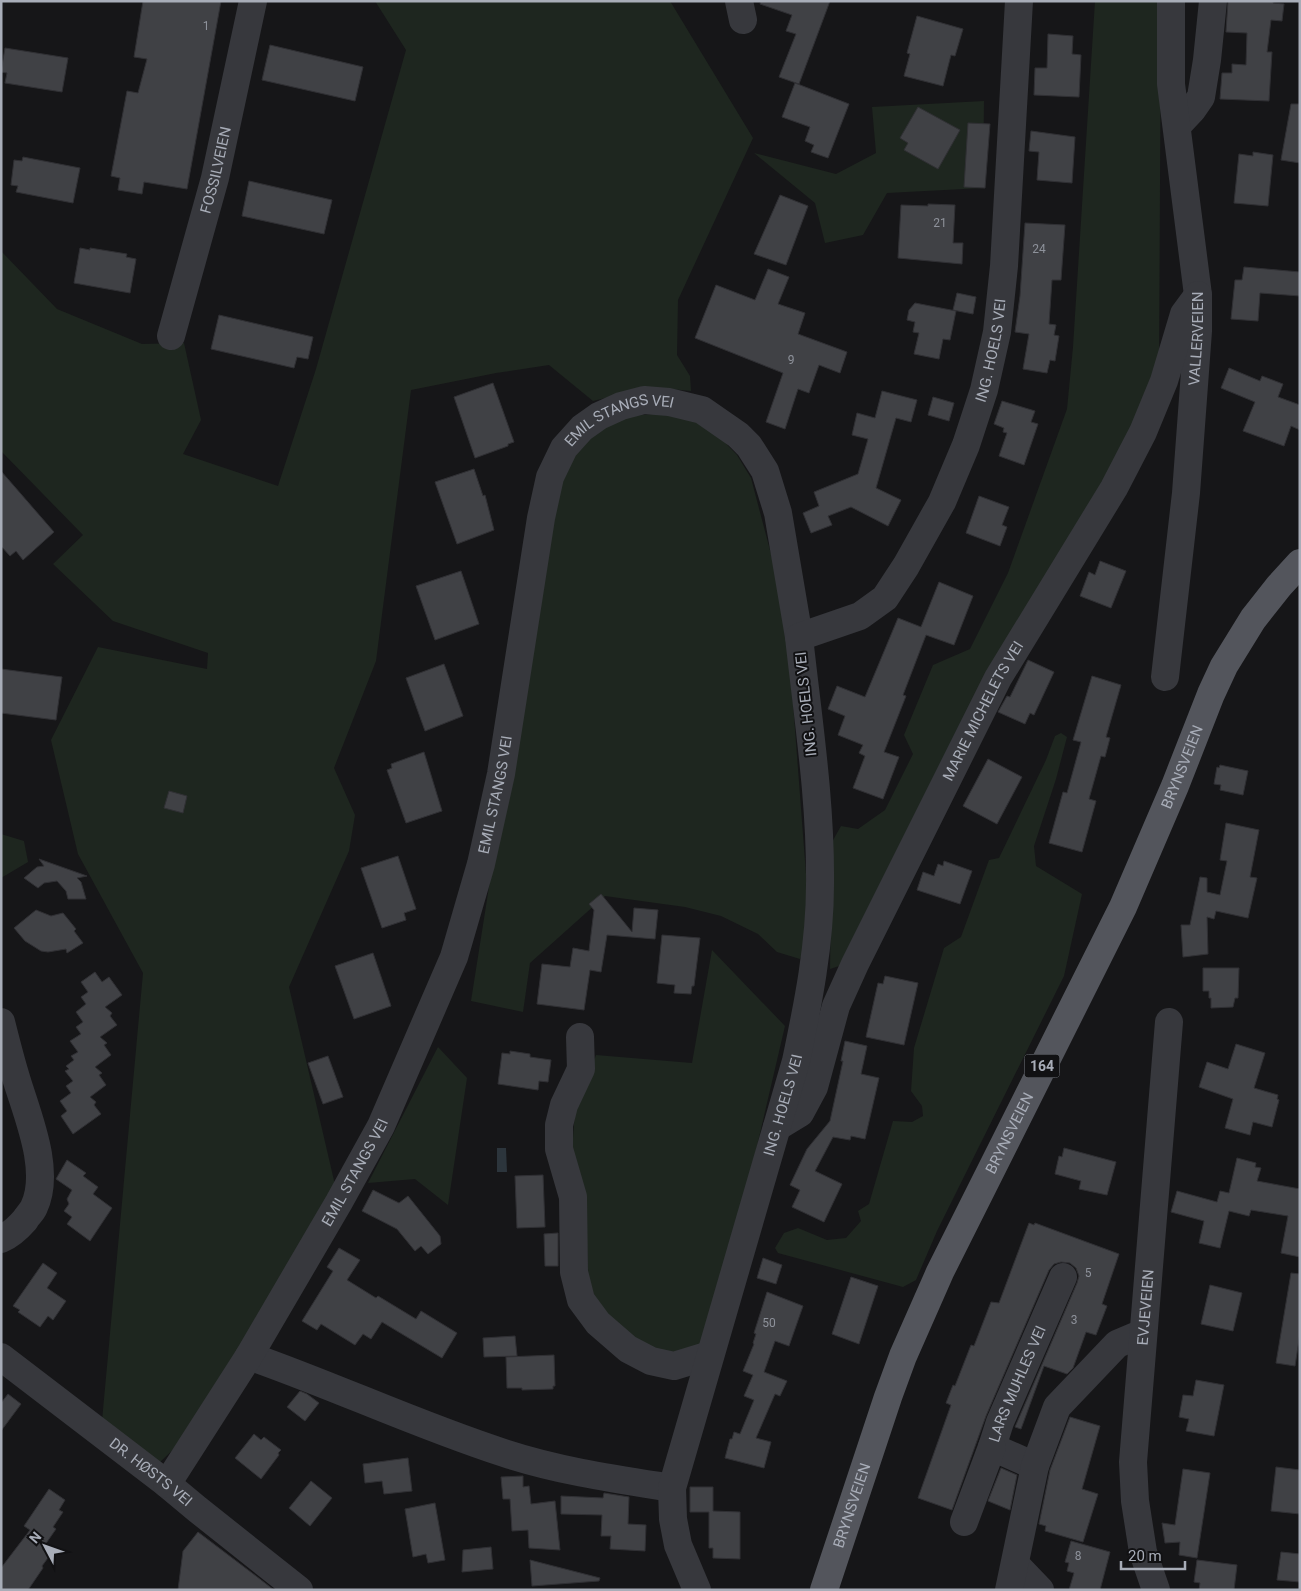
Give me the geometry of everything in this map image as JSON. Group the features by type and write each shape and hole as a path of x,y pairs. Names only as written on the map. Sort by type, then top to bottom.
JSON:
{"main road":[{"name":"BRYNSVEIEN","path":"824,1590 888,1397 903,1356 940,1272 1123,907 1172,795 1210,694 1224,666 1268,599 1300,563"}],"street":[{"name":"FOSSILVEIEN","path":"172,336 215,178 253,1"},
{"name":"ING. HOELS VEI","path":"697,1590 678,1545 673,1519 672,1488 796,1061 807,1008 816,948 820,887 818,824 799,637 860,616 885,598 906,566 942,502 966,445 984,390 997,332 1004,266 1019,1"},
{"name":"VALLERVEIEN","path":"1165,677 1186,493 1198,331 1198,295 1171,84 1171,1"},
{"path":"1177,126 1192,110 1200,97 1207,60 1213,1"},
{"name":"MARIE MICHELETS VEI","path":"777,1127 800,1113 814,1087 836,1006 854,964 998,678 1114,488 1143,432 1164,381 1184,314 1198,295"},
{"name":"EMIL STANGS VEI","path":"167,1484 249,1356 381,1126 454,958 481,864 501,774 544,501 550,477 564,448 582,428 599,416 621,406 644,400 669,402 702,410 738,435 749,446 765,471 778,513 799,637"},
{"path":"1,1022 9,1055 34,1135 39,1164 39,1189 34,1208 20,1225 7,1236 1,1238"},
{"name":"EVJEVEIEN","path":"1156,1590 1144,1552 1135,1501 1133,1462 1169,1022"},
{"path":"580,1037 581,1069 564,1105 559,1125 559,1149 573,1196 574,1272 581,1300 598,1323 606,1330 628,1349 651,1361 674,1366 710,1354"},
{"name":"LARS MUHLES VEI","path":"1035,1466 992,1447 1000,1422 1063,1277"},
{"path":"1040,1590 1013,1577 1035,1466 1057,1407 1117,1344 1143,1333"},
{"path":"249,1356 441,1432 506,1454 567,1471 672,1488"},
{"name":"DR. HØSTS VEI","path":"1,1357 167,1484 299,1590"},
{"path":"964,1522 992,1447"}],"shaded area":[{"path":"375,1 670,1 753,138 678,300 677,355 690,376 691,391 650,387 593,401 549,365 496,373 411,390 376,661 334,768 355,815 349,851 289,987 339,1202 215,1410 159,1463 102,1421 143,973 78,854 51,740 98,647 207,669 208,653 113,621 53,564 83,535 1,451 1,251 57,309 142,344 184,343 201,420 183,454 278,486 316,369 406,50"},
{"path":"1095,1 1161,1 1159,371 1114,468 842,965 830,969 832,842 841,826 858,829 885,810 913,754 904,735 933,665 970,649 1008,573 1067,409 1073,347"},
{"path":"984,101 983,188 887,193 863,235 825,243 815,203 754,153 836,174 876,153 872,107"},
{"path":"655,414 690,418 711,428 737,455 751,478 786,611 806,874 806,945 800,959 777,952 758,934 721,916 685,907 605,896 530,963 523,1012 471,1001 547,519 572,445 628,416"},
{"path":"1061,733 1067,737 1056,779 1034,846 1036,866 1082,894 1064,976 937,1231 916,1280 903,1287 778,1253 775,1248 784,1233 798,1228 827,1240 846,1238 861,1221 858,1211 869,1204 893,1121 912,1122 923,1116 922,1106 911,1091 914,1048 944,948 961,937 989,860 999,858 1046,760 1055,736"},
{"path":"1,834 24,841 28,862 1,878"},
{"path":"712,950 785,1026 750,1176 705,1342 672,1356 631,1345 589,1292 586,1222 572,1151 575,1111 596,1055 692,1063"},
{"path":"438,1047 467,1078 448,1205 415,1179 368,1183"},
{"path":"497,1148 506,1148 507,1172 497,1172"}],"building":[{"path":"143,1 221,1 187,189 144,182 142,194 118,190 120,178 111,176 127,91 138,93 147,59 134,57"},
{"path":"761,1 830,1 799,84 779,77 796,34 786,31 792,15 760,4"},
{"path":"1228,1 1273,1 1273,3 1284,4 1282,21 1271,20 1267,52 1272,52 1269,101 1220,99 1222,73 1232,73 1232,64 1246,65 1247,33 1226,32"},
{"path":"917,16 963,29 955,56 951,55 943,86 904,76 910,54 907,53"},
{"path":"1048,34 1073,36 1072,54 1081,55 1079,97 1034,95 1035,68 1047,68"},
{"path":"270,45 363,67 355,101 262,80"},
{"path":"5,48 68,58 62,92 5,83 7,73 1,72"},
{"path":"795,83 849,104 828,158 811,152 814,145 805,141 810,127 782,117"},
{"path":"1291,104 1300,104 1300,163 1281,160"},
{"path":"918,107 960,130 938,169 904,150 908,143 900,138"},
{"path":"968,123 990,124 985,188 964,187"},
{"path":"1031,131 1075,137 1072,183 1037,180 1039,152 1029,151"},
{"path":"1253,152 1273,155 1268,206 1234,203 1239,154 1253,156"},
{"path":"23,157 80,168 73,203 16,192 18,186 11,185 14,160 22,161"},
{"path":"249,181 332,200 324,234 242,216"},
{"path":"780,195 808,206 786,265 754,254"},
{"path":"928,204 955,205 953,243 963,243 962,264 898,258 901,205 928,206"},
{"path":"1025,223 1065,225 1061,280 1052,280 1049,324 1056,325 1054,335 1059,336 1055,361 1050,360 1047,373 1023,369 1029,334 1015,332 1020,296"},
{"path":"80,248 127,254 126,257 136,259 130,293 74,283"},
{"path":"1244,267 1300,272 1300,296 1260,293 1258,321 1231,319 1235,280 1242,280"},
{"path":"768,269 789,277 778,304 805,313 798,334 847,352 840,373 819,365 809,393 798,389 785,429 766,422 783,373 695,338 716,285 755,300"},
{"path":"957,293 976,297 973,314 953,310"},
{"path":"915,303 956,311 950,340 943,339 939,359 914,354 919,333 913,332 915,322 907,320 909,310"},
{"path":"219,315 313,337 308,359 297,357 294,368 211,349"},
{"path":"1229,368 1260,381 1262,376 1283,384 1278,397 1300,405 1300,430 1291,426 1284,446 1243,431 1255,402 1221,388"},
{"path":"493,383 514,442 475,458 454,397"},
{"path":"882,391 917,400 911,422 896,418 876,488 901,500 888,526 851,507 828,516 832,525 811,533 803,513 819,506 814,492 858,474 868,439 852,435 857,413 875,418"},
{"path":"933,397 954,403 949,421 928,415"},
{"path":"1002,401 1035,411 1031,422 1038,424 1024,465 999,456 1007,433 1003,432 1004,428 994,424"},
{"path":"474,469 483,496 485,495 494,530 457,544 435,482"},
{"path":"1,471 54,532 23,560 16,551 10,556 1,546"},
{"path":"979,496 1009,507 1002,525 1007,527 1000,546 966,533"},
{"path":"1100,561 1126,571 1111,608 1080,596 1089,572 1095,575"},
{"path":"461,571 479,624 435,640 416,586"},
{"path":"939,582 973,596 954,645 926,635 903,695 906,696 884,752 899,757 883,799 853,788 865,756 859,753 863,745 838,735 845,716 828,709 837,686 865,697 898,618 921,627"},
{"path":"1028,660 1054,672 1034,715 1030,713 1025,724 998,712 1007,696 1010,697"},
{"path":"444,664 463,716 425,731 406,678"},
{"path":"1,669 62,677 56,720 1,713"},
{"path":"1092,676 1121,685 1106,737 1110,738 1105,757 1101,756 1089,799 1096,801 1082,852 1049,843 1063,792 1067,793 1081,742 1073,740"},
{"path":"424,752 442,811 406,823 387,770 392,768 391,764"},
{"path":"988,759 1022,777 997,824 963,806"},
{"path":"1220,765 1248,771 1243,795 1220,790 1221,785 1214,784 1217,767 1219,768"},
{"path":"169,791 187,796 183,813 164,808"},
{"path":"1226,823 1259,830 1250,877 1257,878 1248,918 1216,911 1214,919 1207,917 1208,954 1183,957 1181,925 1190,925 1200,877 1207,878 1207,892 1220,895 1227,861 1220,860"},
{"path":"398,856 416,909 404,913 406,920 382,928 361,868"},
{"path":"39,859 87,876 77,878 81,882 86,899 68,899 66,891 57,881 44,883 38,888 24,878 37,867 44,866"},
{"path":"944,861 972,871 960,904 917,890 923,872 934,876 938,864 943,866"},
{"path":"601,894 632,932 634,908 658,910 655,939 607,935 601,972 590,970 584,1010 537,1004 542,964 570,967 573,948 589,951 594,910 589,904"},
{"path":"36,910 51,916 63,913 76,929 74,931 83,943 67,953 66,949 48,952 41,951 25,941 14,928"},
{"path":"662,935 700,938 694,986 692,986 691,994 674,993 675,985 657,983"},
{"path":"373,953 391,1006 354,1019 335,966"},
{"path":"1203,968 1239,968 1238,998 1235,998 1233,1007 1211,1008 1209,991 1203,991"},
{"path":"95,972 102,982 109,977 122,995 105,1007 112,1013 110,1016 117,1025 100,1037 107,1043 104,1045 111,1055 95,1067 102,1073 99,1075 106,1085 90,1097 96,1102 94,1105 101,1114 73,1134 61,1116 67,1111 60,1101 71,1093 66,1086 73,1081 65,1071 69,1069 66,1066 74,1060 71,1056 78,1052 70,1041 81,1034 76,1027 83,1022 76,1012 86,1004 81,997 88,992 81,982"},
{"path":"885,976 918,983 904,1045 866,1037 878,983 883,984"},
{"path":"845,1041 867,1046 861,1074 879,1078 865,1139 851,1136 850,1140 833,1137 815,1171 842,1184 824,1222 792,1207 800,1190 790,1185 807,1149 830,1121 843,1061 841,1061"},
{"path":"1236,1044 1265,1053 1254,1088 1278,1095 1277,1099 1279,1100 1272,1127 1253,1122 1250,1135 1225,1128 1233,1099 1199,1087 1207,1062 1228,1069"},
{"path":"510,1051 530,1054 530,1057 551,1060 548,1082 539,1081 538,1090 498,1084 502,1053 510,1054"},
{"path":"328,1056 343,1097 323,1104 308,1063"},
{"path":"1064,1148 1116,1162 1107,1195 1079,1189 1081,1181 1055,1174 1059,1156 1062,1157"},
{"path":"1237,1158 1256,1163 1255,1167 1261,1168 1257,1181 1300,1189 1300,1257 1281,1253 1288,1216 1251,1210 1249,1216 1229,1211 1220,1248 1199,1243 1204,1221 1171,1212 1177,1191 1217,1202 1220,1191 1229,1193"},
{"path":"67,1160 86,1173 83,1176 98,1187 93,1194 112,1208 90,1241 67,1224 72,1217 64,1211 69,1204 67,1199 72,1190 56,1179"},
{"path":"543,1175 545,1227 517,1228 515,1176"},
{"path":"373,1190 399,1203 408,1196 440,1236 441,1244 428,1254 421,1246 415,1251 397,1229 362,1211"},
{"path":"1029,1223 1034,1225 1035,1223 1119,1254 1102,1304 1107,1306 1096,1335 1086,1332 1073,1368 1067,1374 1044,1366 1021,1429 1015,1427 1079,1276 1076,1268 1070,1263 1061,1262 1054,1264 1049,1270 986,1416 952,1510 918,1498 951,1405 946,1403 953,1385 955,1386 971,1345 974,1346 991,1302 999,1303"},
{"path":"558,1233 558,1266 545,1266 544,1234"},
{"path":"339,1248 360,1260 347,1280 416,1319 421,1311 457,1333 442,1358 382,1322 371,1339 363,1334 355,1345 321,1324 317,1330 302,1321 333,1271 327,1267"},
{"path":"763,1258 782,1265 776,1284 757,1278"},
{"path":"43,1263 57,1273 47,1288 66,1301 53,1320 48,1316 40,1327 18,1312 20,1310 13,1306"},
{"path":"1291,1273 1300,1274 1300,1333 1295,1366 1276,1363"},
{"path":"851,1277 878,1286 859,1344 832,1334"},
{"path":"1210,1285 1242,1293 1233,1331 1201,1324"},
{"path":"767,1292 803,1306 789,1346 775,1341 764,1372 787,1381 780,1396 775,1394 756,1438 771,1442 764,1468 725,1458 730,1439 732,1439 734,1432 740,1434 754,1400 744,1396 753,1375 743,1371 754,1344 756,1334 754,1333"},
{"path":"515,1336 517,1356 484,1357 483,1338"},
{"path":"554,1355 555,1386 553,1386 553,1389 522,1390 522,1388 507,1388 506,1357"},
{"path":"1196,1380 1224,1385 1214,1436 1186,1431 1189,1419 1179,1417 1183,1395 1193,1396"},
{"path":"300,1391 319,1403 305,1421 287,1407"},
{"path":"8,1394 21,1404 1,1431 1,1403"},
{"path":"1070,1417 1100,1426 1082,1489 1098,1494 1083,1542 1045,1531 1046,1526 1039,1524 1050,1470"},
{"path":"254,1434 261,1440 264,1437 281,1450 261,1479 235,1458"},
{"path":"408,1458 412,1491 384,1494 382,1481 365,1483 363,1464"},
{"path":"1276,1467 1300,1470 1300,1514 1271,1511"},
{"path":"1001,1468 1017,1475 1010,1510 988,1501"},
{"path":"1183,1469 1210,1473 1197,1558 1179,1555 1180,1542 1165,1543 1162,1523 1175,1525"},
{"path":"523,1476 523,1487 529,1486 531,1504 555,1501 560,1550 529,1548 528,1530 512,1531 510,1499 503,1499 501,1477"},
{"path":"311,1481 332,1498 310,1526 289,1508"},
{"path":"690,1487 713,1487 713,1511 740,1512 740,1559 713,1558 713,1548 709,1548 709,1512 690,1512"},
{"path":"49,1489 65,1500 59,1510 63,1512 53,1527 56,1529 42,1549 50,1555 28,1590 1,1590 1,1568 30,1530 24,1526"},
{"path":"604,1493 629,1497 628,1524 646,1525 645,1551 610,1549 611,1536 601,1536 602,1515 561,1514 561,1496 603,1498"},
{"path":"435,1503 445,1560 428,1563 426,1554 413,1557 405,1509"},
{"path":"198,1532 274,1590 178,1590 183,1551"},
{"path":"1071,1541 1110,1552 1100,1590 1069,1590 1074,1573 1067,1571 1069,1563 1065,1562"},
{"path":"491,1547 493,1569 462,1572 463,1550"},
{"path":"1281,1552 1300,1554 1300,1582 1277,1580"},
{"path":"530,1560 600,1578 599,1581 532,1586"},
{"path":"1197,1560 1237,1565 1234,1590 1199,1590 1200,1583 1194,1582"}]}
